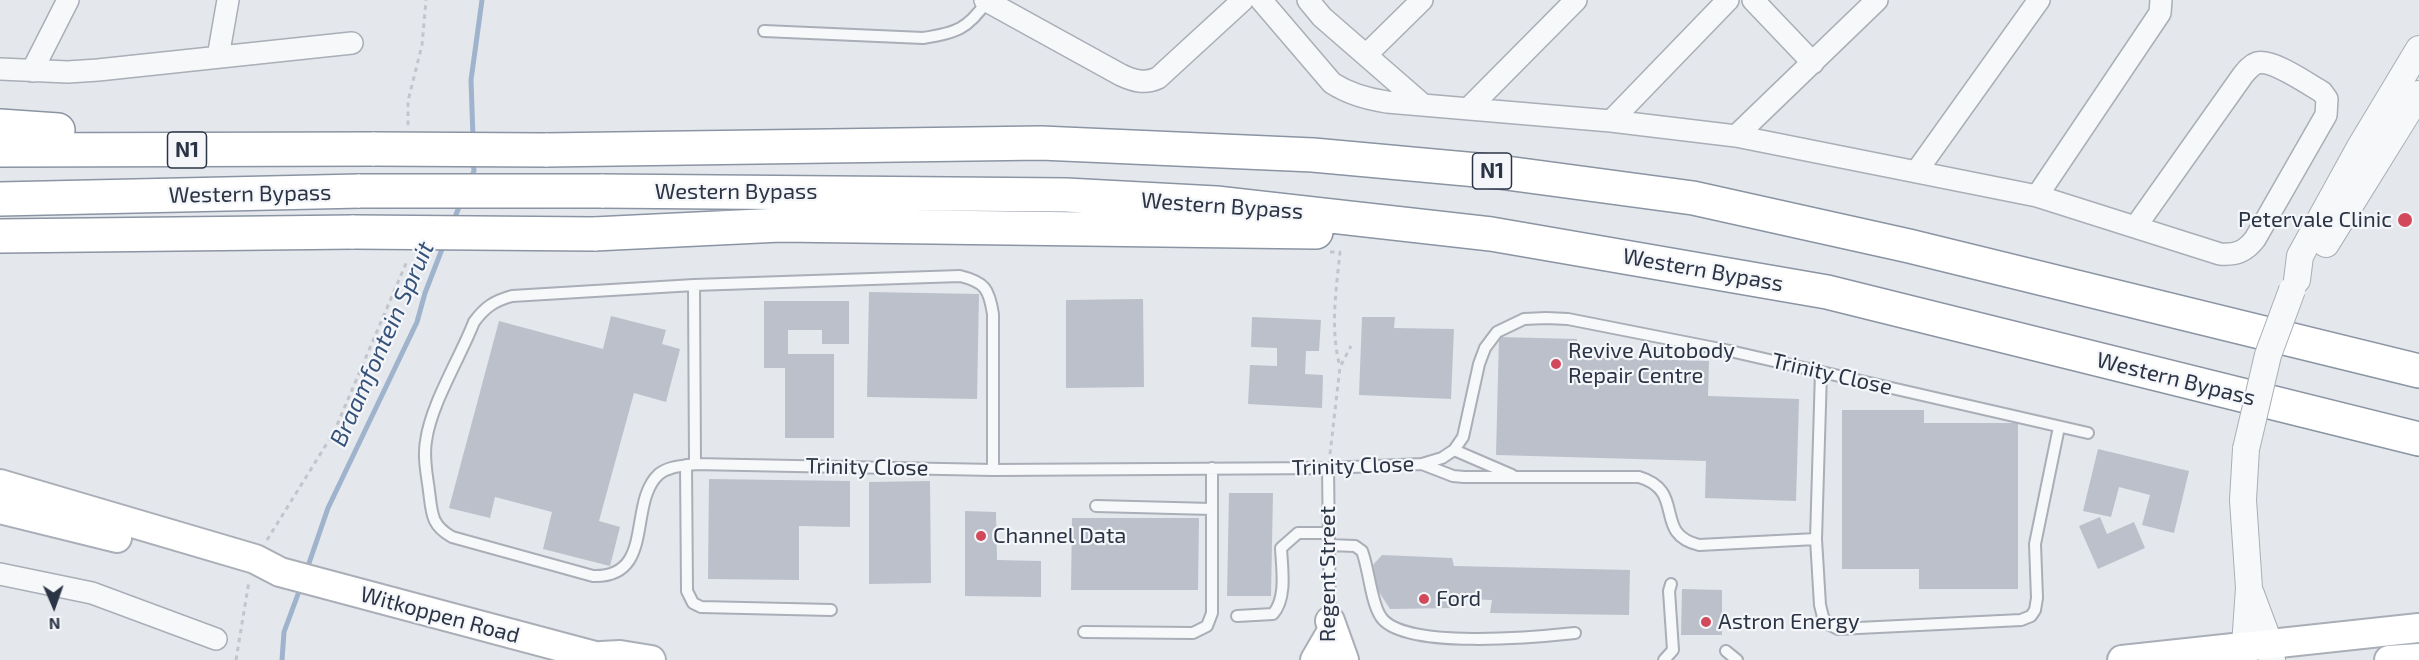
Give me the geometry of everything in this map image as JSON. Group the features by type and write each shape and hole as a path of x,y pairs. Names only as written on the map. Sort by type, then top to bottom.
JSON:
{"highway":[{"path":"0,126 110,134 374,141"},
{"name":"Western Bypass","path":"0,150 374,141 543,141 695,147 1041,143 1313,155 1498,172 1705,201 1909,246 2419,371"},
{"name":"Western Bypass","path":"0,199 360,191 601,191 1066,195 1228,204 1491,234 1827,292 2419,439"},
{"path":"0,236 354,232 594,234 780,225 1317,232 1447,230"}],"main road":[{"name":"Witkoppen Road","path":"0,484 270,570"},
{"name":"Witkoppen Road","path":"9,512 270,570 605,658 620,655 651,660"},
{"path":"2122,660 2257,653 2419,628"},
{"path":"1325,644 1344,660"},
{"path":"2389,660 2419,657"}],"street":[{"path":"32,71 68,0"},
{"path":"218,57 228,0"},
{"path":"986,1 1131,80 1150,82 1167,71 1243,0"},
{"path":"1261,0 1332,83 1347,93 1367,99 1611,121 1736,136 2037,196 2220,254 2231,255 2249,248 2326,115 2327,99 2322,92 2274,65 2264,62 2256,63 2243,75 2136,226"},
{"path":"1308,0 1322,17 1422,104"},
{"path":"1366,55 1422,0"},
{"path":"1468,109 1576,0"},
{"path":"1611,121 1728,0"},
{"path":"1753,0 1813,63"},
{"path":"1736,136 1877,0"},
{"path":"1916,172 2039,0"},
{"path":"2037,196 2160,13 2161,0"},
{"path":"0,69 98,70 352,43"},
{"path":"2257,653 2249,588 2243,500 2246,449 2268,355 2295,285 2300,256 2365,138 2419,49"},
{"path":"2295,285 2315,261 2419,94"},
{"path":"0,574 92,593 216,639"}],"lane":[{"path":"764,31 923,38 938,36 966,26 986,1"},
{"path":"831,610 701,607 693,603 687,591 694,285 960,276 980,282 987,290 993,314 993,470"},
{"name":"Trinity Close","path":"694,285 512,296 496,301 484,309 474,322 430,422 426,441 425,462 432,514 440,530 452,537 593,576 615,574 625,568 631,557 652,483 670,468 690,464 993,470 1328,468 1422,464 1442,458 1454,450 1463,436 1485,348 1497,332 1524,319 1579,321 1720,349 2088,433"},
{"path":"1821,372 1816,540 1820,605 1823,617 1828,624 1838,629 2009,621 2031,616 2035,610 2037,598 2035,544 2059,427"},
{"path":"1454,450 1517,477"},
{"path":"1422,464 1443,473 1464,477 1639,477 1652,480 1661,488 1677,533 1685,542 1699,545 1816,540"},
{"path":"1084,632 1193,633 1207,626 1212,613 1212,468"},
{"name":"Regent Street","path":"1325,644 1329,539 1328,468"},
{"path":"1096,506 1212,509"},
{"path":"1237,616 1273,614 1278,608 1282,588 1281,548 1298,533 1355,546 1362,551 1381,618 1397,629 1443,638 1497,639 1575,633"},
{"path":"1664,660 1673,650 1669,591 1671,584"},
{"path":"1726,651 1737,660"}],"path":[{"path":"236,660 270,570 334,432 407,261"},
{"path":"1328,468 1340,367 1351,346"}],"building":[{"path":"869,292 979,294 977,399 867,397"},
{"path":"1143,299 1144,387 1066,388 1066,300"},
{"path":"764,301 849,301 849,344 822,344 822,330 788,330 788,354 834,354 834,438 785,438 785,368 764,368"},
{"path":"611,316 666,330 662,344 680,349 666,402 634,393 599,521 620,527 610,566 543,549 552,512 495,497 490,518 449,508 499,321 603,349"},
{"path":"1252,317 1321,320 1319,351 1306,351 1305,374 1323,375 1322,408 1248,404 1250,365 1277,366 1277,348 1251,347"},
{"path":"1362,317 1395,317 1394,328 1454,329 1451,399 1359,395"},
{"path":"1499,337 1577,339 1576,357 1709,361 1708,396 1799,399 1796,501 1705,498 1706,461 1496,455"},
{"path":"1842,410 1924,410 1924,423 2018,423 2018,589 1919,589 1919,569 1842,569"},
{"path":"2098,449 2189,471 2174,533 2142,525 2150,495 2119,487 2111,517 2083,511"},
{"path":"709,479 850,481 850,527 799,526 799,580 708,579"},
{"path":"930,481 931,583 869,584 869,482"},
{"path":"1229,493 1273,493 1271,596 1227,596"},
{"name":"Channel Data","path":"965,511 996,512 997,560 1041,561 1041,597 965,596"},
{"path":"2100,517 2107,534 2134,522 2145,548 2098,569 2079,526"},
{"path":"1072,518 1199,518 1198,590 1071,590"},
{"path":"1382,555 1452,558 1454,566 1630,570 1629,615 1490,613 1492,600 1462,599 1452,608 1390,609 1377,589 1373,565"},
{"path":"1682,589 1722,590 1722,635 1681,635"}],"waterway":[{"name":"Braamfontein Spruit","path":"473,138 471,80 482,0"},
{"name":"Braamfontein Spruit","path":"470,180 474,171 473,160"},
{"name":"Braamfontein Spruit","path":"453,222 461,202"},
{"name":"Braamfontein Spruit","path":"307,569 328,508 417,322 425,293 444,244"},
{"name":"Braamfontein Spruit","path":"282,660 284,632 301,586"}],"place":[{"name":"Petervale Clinic","path":"2405,220"},
{"name":"Revive Autobody Repair Centre","path":"1556,364"},
{"name":"Channel Data","path":"981,536"},
{"name":"Ford","path":"1424,599"},
{"name":"Astron Energy","path":"1706,622"}]}
